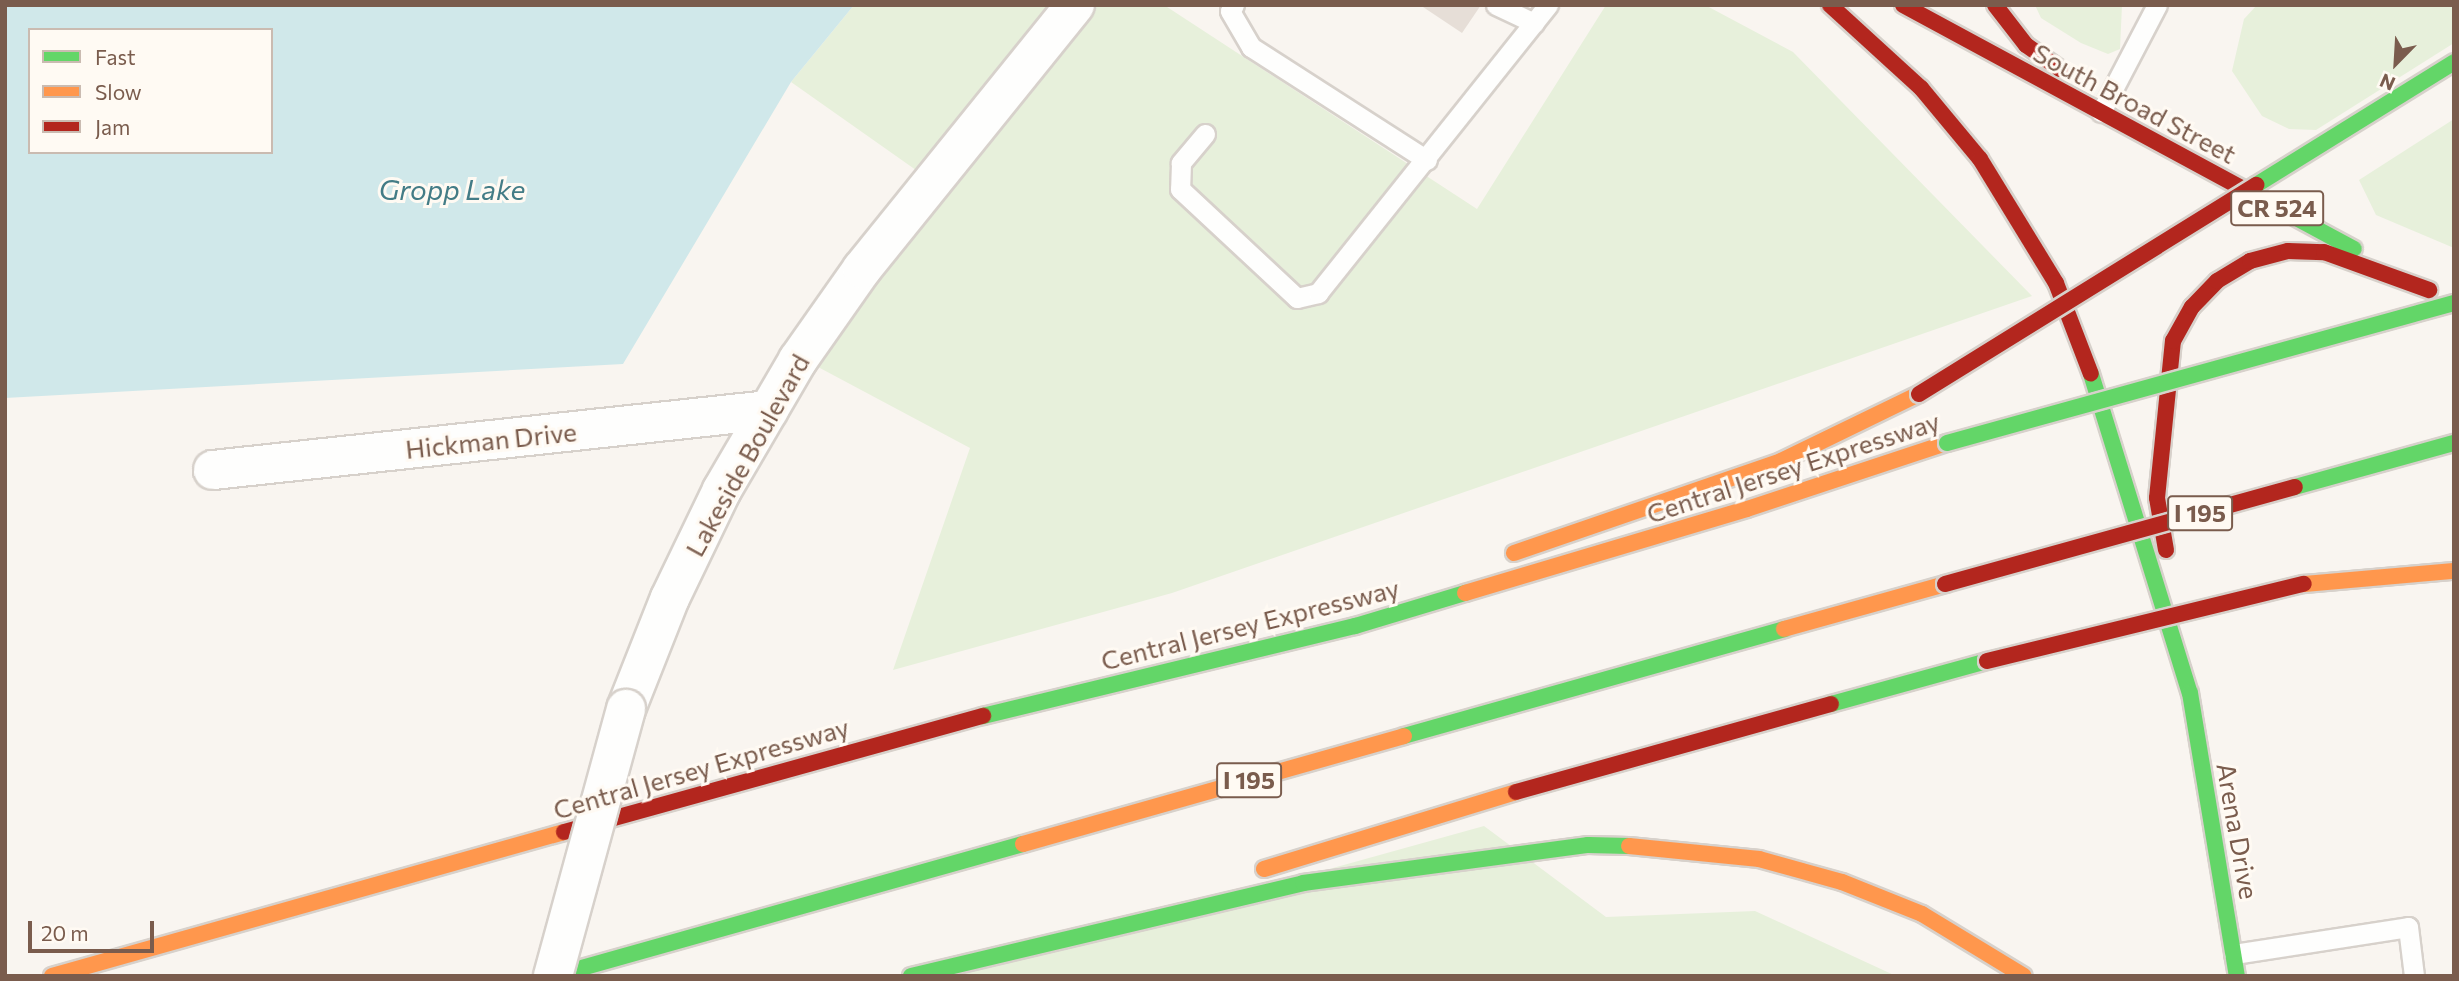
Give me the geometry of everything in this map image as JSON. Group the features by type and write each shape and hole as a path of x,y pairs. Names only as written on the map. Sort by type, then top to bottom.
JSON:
{"main road":[{"path":"1830,5 1921,88 1980,159 2056,283 2080,339 2190,693"},
{"name":"South Broad Street","path":"1903,5 2454,303"},
{"path":"1995,5 2026,45 2063,71 2101,112"},
{"path":"1491,561 1781,461 1919,394 2454,62"},
{"path":"2190,693 2157,498 2163,406 2173,341 2192,307 2217,281 2250,261 2288,251 2324,252 2429,290"},
{"name":"Central Jersey Expressway","path":"52,976 961,721 1355,626 1747,509 1947,443 2454,303"},
{"name":"I 195","path":"553,976 2454,443"},
{"path":"1241,877 1525,789 1987,661 2270,589 2371,575 2454,570"},
{"path":"1355,626 1427,585"},
{"name":"Arena Drive","path":"2190,693 2237,976"},
{"path":"911,976 1303,883 1588,845 1662,846 1759,859 1842,881 1922,914 2024,976"},
{"path":"951,966 1202,889"}],"street":[{"name":"Lakeside Boulevard","path":"553,976 625,709 676,586 722,490 769,410 862,269 1075,5"},
{"name":"Hickman Drive","path":"213,470 769,410"}],"lane":[{"path":"1496,5 1534,23"},
{"path":"1205,135 1181,163 1180,189 1297,298 1318,293 1427,160 1548,5"},
{"path":"2101,112 2157,5"},
{"path":"1232,8 1251,47 1427,160"},
{"path":"2234,954 2408,928 2414,976"}],"green space":[{"path":"854,5 1164,5 1477,209 1606,5 1705,5 1793,52 2032,296 1172,593 893,670 970,448 788,351 923,175 791,82"},
{"path":"2035,5 2122,5 2120,49 2108,54 2081,43 2041,18"},
{"path":"2257,5 2454,5 2454,43 2316,130 2289,129 2262,116 2232,71 2244,19"},
{"path":"2454,119 2454,248 2376,215 2359,180"},
{"path":"1484,826 1606,917 1755,911 1896,976 945,976"}],"water":[{"name":"Gropp Lake","path":"5,5 854,5 791,82 623,364 5,398"}],"building":[{"path":"1420,5 1481,5 1462,33"}],"traffic: fast":[{"path":"2256,185 2454,62"},
{"path":"2263,200 2354,249"},
{"path":"1947,443 2454,303"},
{"path":"2091,374 2190,693"},
{"path":"2295,487 2454,443"},
{"path":"983,716 1355,626 1465,593"},
{"path":"1404,736 1784,629"},
{"path":"1831,704 1987,661"},
{"path":"2190,693 2237,976"},
{"path":"553,976 1023,844"},
{"path":"911,976 1303,883 1588,845 1629,846"}],"traffic: slow":[{"path":"1514,553 1781,461 1919,394"},
{"path":"1465,593 1747,509 1947,443"},
{"path":"2304,584 2454,571"},
{"path":"1784,629 1945,584"},
{"path":"1023,844 1404,736"},
{"path":"1264,869 1516,792"},
{"path":"52,976 564,832"},
{"path":"1629,846 1759,859 1842,882 1922,914 2024,976"}],"traffic: jam":[{"path":"1830,5 1921,88 1980,159 2056,283 2091,374"},
{"path":"1903,5 2263,200"},
{"path":"1995,5 2026,45 2060,69"},
{"path":"1919,394 2256,185"},
{"path":"2166,550 2157,498 2173,341 2192,307 2217,281 2250,261 2288,251 2324,252 2429,290"},
{"path":"1945,584 2295,487"},
{"path":"1987,661 2304,584"},
{"path":"1516,792 1831,704"},
{"path":"564,832 983,716"}]}
